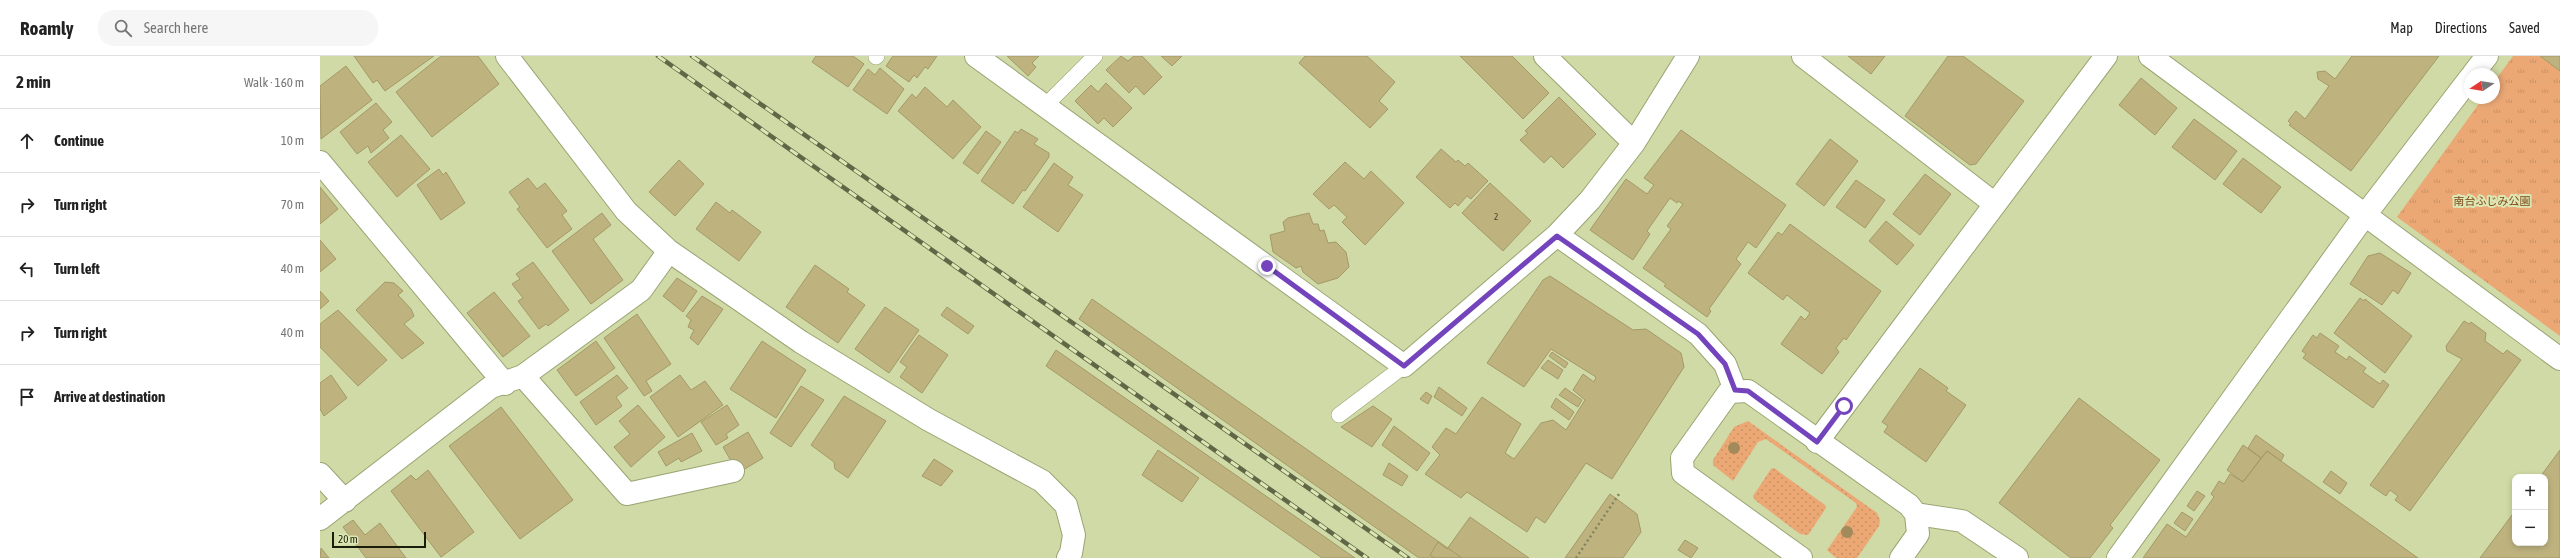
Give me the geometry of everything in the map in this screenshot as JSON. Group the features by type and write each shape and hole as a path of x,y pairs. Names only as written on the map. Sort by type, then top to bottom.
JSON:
{"street":[{"path":"508,56 626,212 669,251 801,342 930,420 1042,481 1066,505 1074,535 1075,556"},
{"path":"976,56 1404,366 1557,236 1590,200 1634,143 1688,56"},
{"path":"1545,56 1634,143"},
{"path":"1803,56 1995,204"},
{"path":"1817,442 2106,56"},
{"path":"2150,56 2560,359"},
{"path":"2478,68 2487,56"},
{"path":"2118,558 2365,215 2464,86"},
{"path":"320,162 514,380 627,494 733,472"},
{"path":"1557,236 1698,334 1725,364 1735,390"},
{"path":"320,519 491,387 514,380 641,290 669,251"},
{"path":"1801,558 1683,473 1682,458 1724,396 1735,390 1748,391 1817,442 1909,505 1916,514 1918,534 1901,558"},
{"path":"320,474 345,501"},
{"path":"1916,514 1962,521 2017,558"}],"lane":[{"path":"1045,106 1095,56"},
{"path":"1339,415 1404,366"}],"path":[{"path":"1576,558 1618,494"}],"green space":[{"name":"南台ふじみ公園","path":"2513,56 2560,56 2560,336 2397,217 2479,104 2500,104 2500,74"},
{"path":"1748,421 1877,513 1880,520 1879,526 1857,558 1836,558 1827,550 1857,507 1856,503 1766,439 1758,442 1733,481 1713,465 1713,460 1734,427"},
{"path":"1774,468 1825,505 1826,508 1808,535 1800,534 1755,500 1753,496 1771,469"}],"building":[{"path":"354,56 434,56 385,91 377,80 373,83"},
{"path":"441,56 478,56 499,84 432,137 396,92"},
{"path":"816,56 853,56 864,64 848,87 812,62"},
{"path":"893,56 937,56 928,69 925,67 917,78 914,75 909,82 886,66"},
{"path":"1007,56 1039,56 1032,63 1036,67 1028,76"},
{"path":"1121,56 1128,61 1134,56 1142,56 1162,77 1144,95 1136,86 1129,93 1106,70"},
{"path":"1161,56 1182,56 1172,66"},
{"path":"1305,56 1367,56 1395,82 1379,101 1388,109 1370,128 1299,63"},
{"path":"1460,56 1512,56 1549,93 1523,119"},
{"path":"1848,56 1885,56 1871,74"},
{"path":"1948,56 1963,56 2024,101 1976,164 1970,165 1905,116"},
{"path":"2352,56 2439,56 2351,171 2289,125 2291,124 2288,121 2296,111 2305,119 2329,86 2318,79 2317,72 2325,71 2335,79"},
{"path":"2540,56 2560,56 2560,71"},
{"path":"346,66 372,100 321,139 320,86"},
{"path":"880,68 904,89 887,114 853,90 868,69 875,75"},
{"path":"2141,78 2177,108 2155,135 2119,105"},
{"path":"1106,83 1132,108 1113,127 1104,118 1098,124 1075,101 1091,85 1098,92"},
{"path":"925,87 947,107 953,100 981,127 953,159 898,111 912,94 916,98"},
{"path":"1559,97 1596,134 1563,168 1551,156 1544,163 1520,140 1528,133 1525,131"},
{"path":"376,103 392,122 383,130 389,138 371,153 368,146 357,154 340,132"},
{"path":"2194,119 2237,151 2215,180 2172,147"},
{"path":"1021,129 1038,139 1034,144 1049,153 1049,157 1025,191 1023,190 1013,204 981,181 1015,131 1018,133"},
{"path":"1681,130 1786,205 1756,248 1748,242 1736,259 1741,264 1709,309 1711,311 1707,317 1664,286 1666,284 1643,268 1671,229 1667,226 1683,204 1678,201 1677,203 1670,198 1647,231 1650,234 1633,260 1590,230 1626,179 1647,194 1654,185 1644,178"},
{"path":"986,131 1001,142 978,174 963,163"},
{"path":"401,135 430,169 397,197 368,162"},
{"path":"1830,139 1858,161 1824,206 1796,184"},
{"path":"1441,149 1456,162 1458,160 1465,166 1468,163 1488,181 1471,199 1467,196 1458,206 1455,203 1450,208 1416,177"},
{"path":"2243,158 2281,187 2261,213 2223,184"},
{"path":"679,160 704,184 675,216 649,192"},
{"path":"1345,162 1364,179 1371,171 1404,203 1365,245 1342,222 1347,217 1334,205 1329,209 1313,194"},
{"path":"1054,163 1073,177 1068,185 1083,195 1058,232 1023,207"},
{"path":"439,169 443,175 446,172 465,203 441,220 417,185"},
{"path":"1925,174 1951,194 1920,235 1893,214"},
{"path":"528,178 537,189 545,183 567,211 562,215 572,229 547,248 517,209 520,207 509,192"},
{"path":"1856,180 1885,200 1865,228 1836,207"},
{"path":"1490,183 1531,221 1503,251 1462,213"},
{"path":"320,187 338,209 320,224"},
{"path":"716,202 730,213 732,210 761,232 739,261 696,229"},
{"path":"602,213 611,225 593,239 623,280 591,304 552,251"},
{"path":"1309,213 1313,224 1318,224 1320,231 1324,230 1328,243 1336,242 1346,252 1349,267 1338,278 1318,284 1303,272 1301,266 1296,268 1273,252 1270,235 1285,231 1283,222 1288,218"},
{"path":"1886,221 1914,245 1897,265 1869,241"},
{"path":"1790,224 1881,291 1846,340 1844,338 1836,348 1839,352 1822,374 1781,344 1801,316 1805,320 1810,313 1787,295 1783,300 1748,273 1778,232 1782,235"},
{"path":"320,240 336,259 320,272"},
{"path":"2380,253 2411,273 2398,294 2393,290 2382,305 2350,284 2368,256"},
{"path":"533,262 569,310 548,326 546,324 539,329 518,301 523,298 512,284 520,279 516,274"},
{"path":"815,265 849,289 847,292 865,305 838,343 786,307"},
{"path":"1550,276 1633,330 1646,329 1681,353 1684,367 1612,479 1586,463 1545,523 1536,517 1527,532 1467,492 1461,498 1425,474 1440,455 1432,447 1446,428 1456,434 1482,397 1521,424 1505,453 1514,459 1541,423 1553,420 1566,430 1585,400 1573,390 1583,374 1594,382 1596,377 1551,349 1524,387 1487,363 1543,280"},
{"path":"677,278 697,291 683,312 663,296"},
{"path":"385,282 394,283 403,291 398,295 411,309 414,316 404,324 424,343 402,359 356,310"},
{"path":"320,291 329,301 320,309"},
{"path":"494,292 530,336 503,357 467,313"},
{"path":"702,296 723,309 698,345 690,338 694,330 688,327 691,320 686,316"},
{"path":"2360,298 2364,301 2365,299 2412,336 2385,373 2334,333"},
{"path":"1092,299 1462,558 1419,558 1079,319"},
{"path":"885,307 919,330 889,373 855,349"},
{"path":"947,307 974,326 968,334 941,315"},
{"path":"338,310 387,360 358,386 320,347 320,324"},
{"path":"637,314 671,364 646,381 652,391 644,396 604,338"},
{"path":"2464,321 2469,324 2471,322 2486,333 2485,341 2503,354 2507,350 2521,360 2410,511 2395,500 2398,496 2390,490 2386,496 2370,485 2462,359 2447,351 2446,346"},
{"path":"2320,333 2339,346 2335,352 2347,360 2349,356 2366,368 2363,372 2380,384 2383,380 2389,385 2373,408 2303,358 2306,354 2302,351 2313,335 2317,338"},
{"path":"919,335 948,355 922,393 900,377 907,367 900,362"},
{"path":"596,341 615,368 576,396 557,370"},
{"path":"762,341 806,370 776,418 730,389"},
{"path":"1056,350 1355,558 1322,558 1046,366"},
{"path":"1552,352 1568,363 1565,368 1549,356"},
{"path":"1548,360 1563,370 1558,379 1541,368"},
{"path":"1920,368 1948,388 1946,391 1966,405 1926,462 1884,432 1888,426 1882,422"},
{"path":"331,375 347,398 324,416 320,409 320,383"},
{"path":"617,375 628,388 616,397 622,406 596,425 580,402"},
{"path":"680,375 691,390 705,381 723,405 678,437 650,397"},
{"path":"801,386 824,400 791,447 770,433"},
{"path":"1439,387 1467,408 1462,416 1434,397"},
{"path":"1565,388 1582,400 1578,407 1559,395"},
{"path":"1426,392 1432,396 1428,404 1420,399"},
{"path":"844,396 886,421 848,478 835,469 834,462 811,445"},
{"path":"1556,398 1574,412 1569,420 1551,407"},
{"path":"2079,398 2160,460 2110,525 2113,528 2090,558 2071,558 1999,503"},
{"path":"638,405 665,437 631,467 614,447 630,434 619,421"},
{"path":"727,405 739,425 726,434 728,438 716,445 701,422"},
{"path":"1373,406 1392,419 1372,447 1341,427"},
{"path":"501,407 573,500 520,539 449,446"},
{"path":"1394,426 1430,453 1417,471 1382,445"},
{"path":"748,432 763,458 738,473 723,447"},
{"path":"692,433 702,451 681,462 679,458 666,466 658,452"},
{"path":"2256,435 2284,455 2281,461 2267,451 2261,458 2248,448"},
{"path":"2243,445 2261,458 2243,482 2227,470"},
{"path":"1158,450 1199,478 1182,502 1142,475"},
{"path":"2560,450 2560,558 2480,558 2512,515 2512,546 2548,546 2548,474 2542,474"},
{"path":"2267,451 2418,558 2143,558 2167,524 2186,537 2214,497 2211,494 2219,481 2224,484 2230,474 2243,482"},
{"path":"934,459 953,471 941,486 922,476"},
{"path":"1389,463 1408,476 1402,486 1383,475"},
{"path":"428,470 474,532 441,557 391,491 411,475 416,480"},
{"path":"2331,471 2347,483 2340,494 2323,482"},
{"path":"2197,491 2205,496 2194,511 2187,506"},
{"path":"1610,494 1637,514 1641,532 1623,558 1565,558"},
{"path":"2182,512 2193,519 2185,531 2174,523"},
{"path":"1470,517 1529,558 1434,558 1430,555 1438,542 1447,549"},
{"path":"353,520 365,535 380,523 406,558 366,558 343,527"},
{"path":"1685,540 1698,548 1691,558 1678,550"},
{"path":"321,548 329,558 320,558"}],"railway":[{"path":"658,56 1367,558"},
{"path":"692,56 1408,558"}],"route":[{"path":"1267,266 1404,366 1510,274 1557,236 1698,334 1725,364 1735,390 1748,391 1817,442 1844,406"}]}
